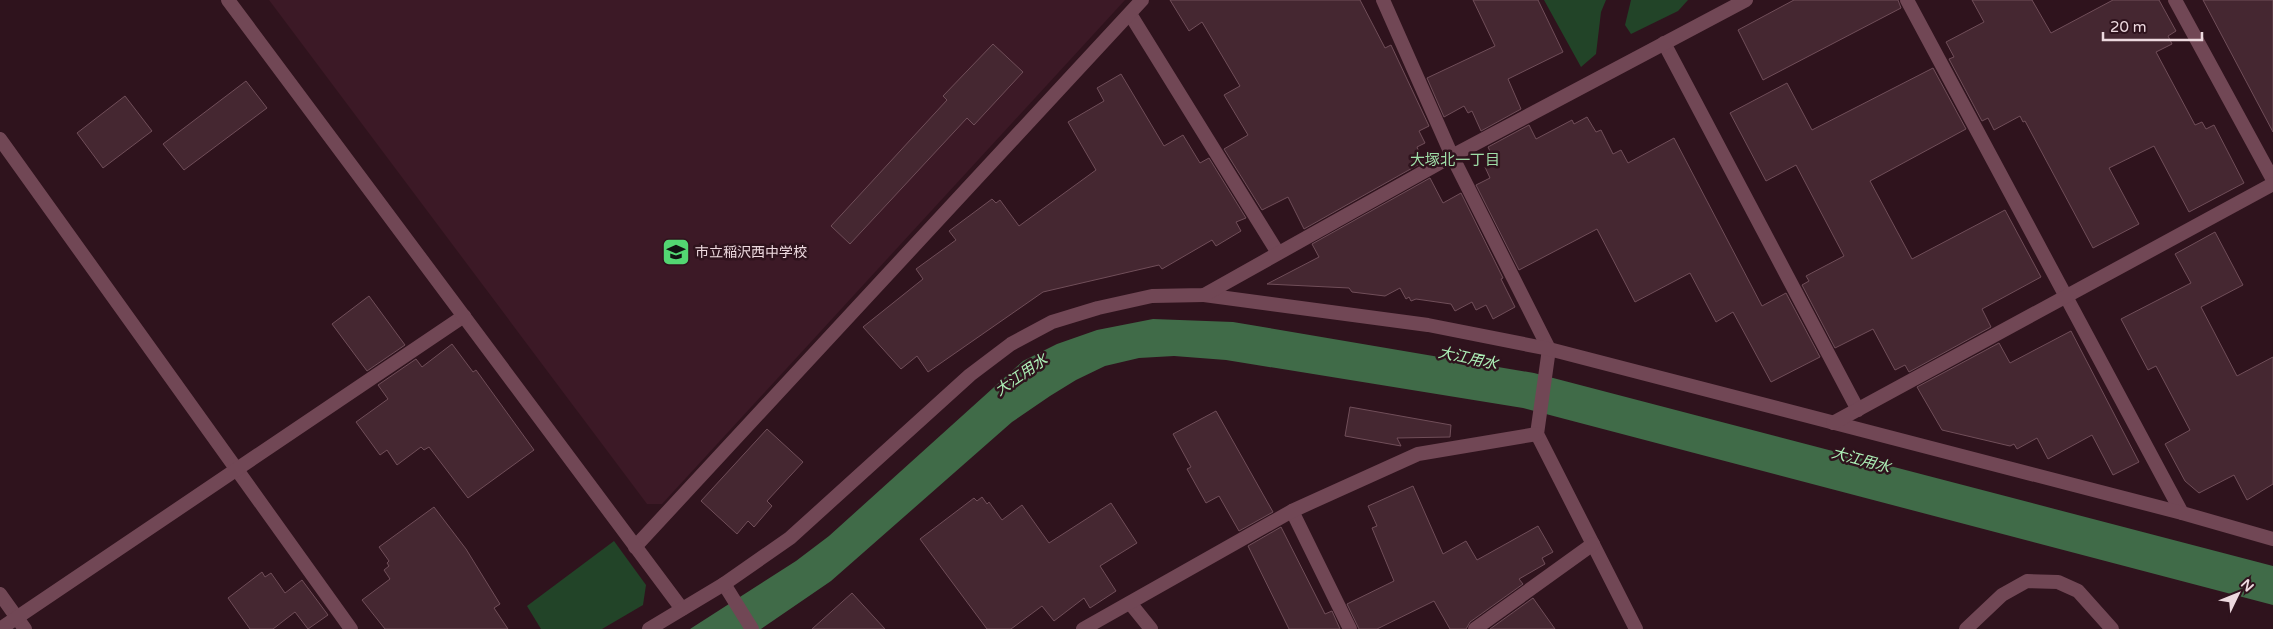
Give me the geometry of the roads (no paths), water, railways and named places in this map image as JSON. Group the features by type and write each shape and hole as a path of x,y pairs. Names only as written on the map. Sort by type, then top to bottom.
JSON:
{"street":[{"path":"228,0 682,609"},
{"path":"636,547 1142,0"},
{"path":"1383,0 1452,156 1549,349 1538,428 1636,629"},
{"path":"1204,295 1452,156 1746,0"},
{"path":"1907,0 2182,512"},
{"path":"1834,423 2273,182 2175,0"},
{"path":"1130,14 1278,253"},
{"path":"1664,43 1858,410"},
{"path":"0,139 351,629"},
{"path":"648,629 724,584 790,538 970,376 1011,344 1052,322 1098,308 1152,296 1204,295 1428,325 1549,349 2182,512 2273,539"},
{"path":"0,629 21,623 236,469 464,316"},
{"path":"1083,629 1292,511 1418,454 1538,428"},
{"path":"1292,511 1350,629"},
{"path":"1475,629 1593,544"},
{"path":"1966,629 2002,595 2027,581 2058,582 2078,591 2112,629"},
{"path":"724,584 752,629"},
{"path":"0,594 21,623"},
{"path":"1130,603 1151,629"}],"water":[{"name":"大江用水","path":"1153,319 1233,322 1534,373 2273,566 2273,605 1523,408 1226,360 1174,356 1139,358 1105,366 1076,380 1050,396 1012,422 831,581 761,629 690,629 796,561 829,536 1023,361 1057,344 1097,330"}],"place":[{"name":"市立稲沢西中学校","path":"676,252"}],"district":[{"name":"大塚北一丁目","path":"1455,160"}]}
